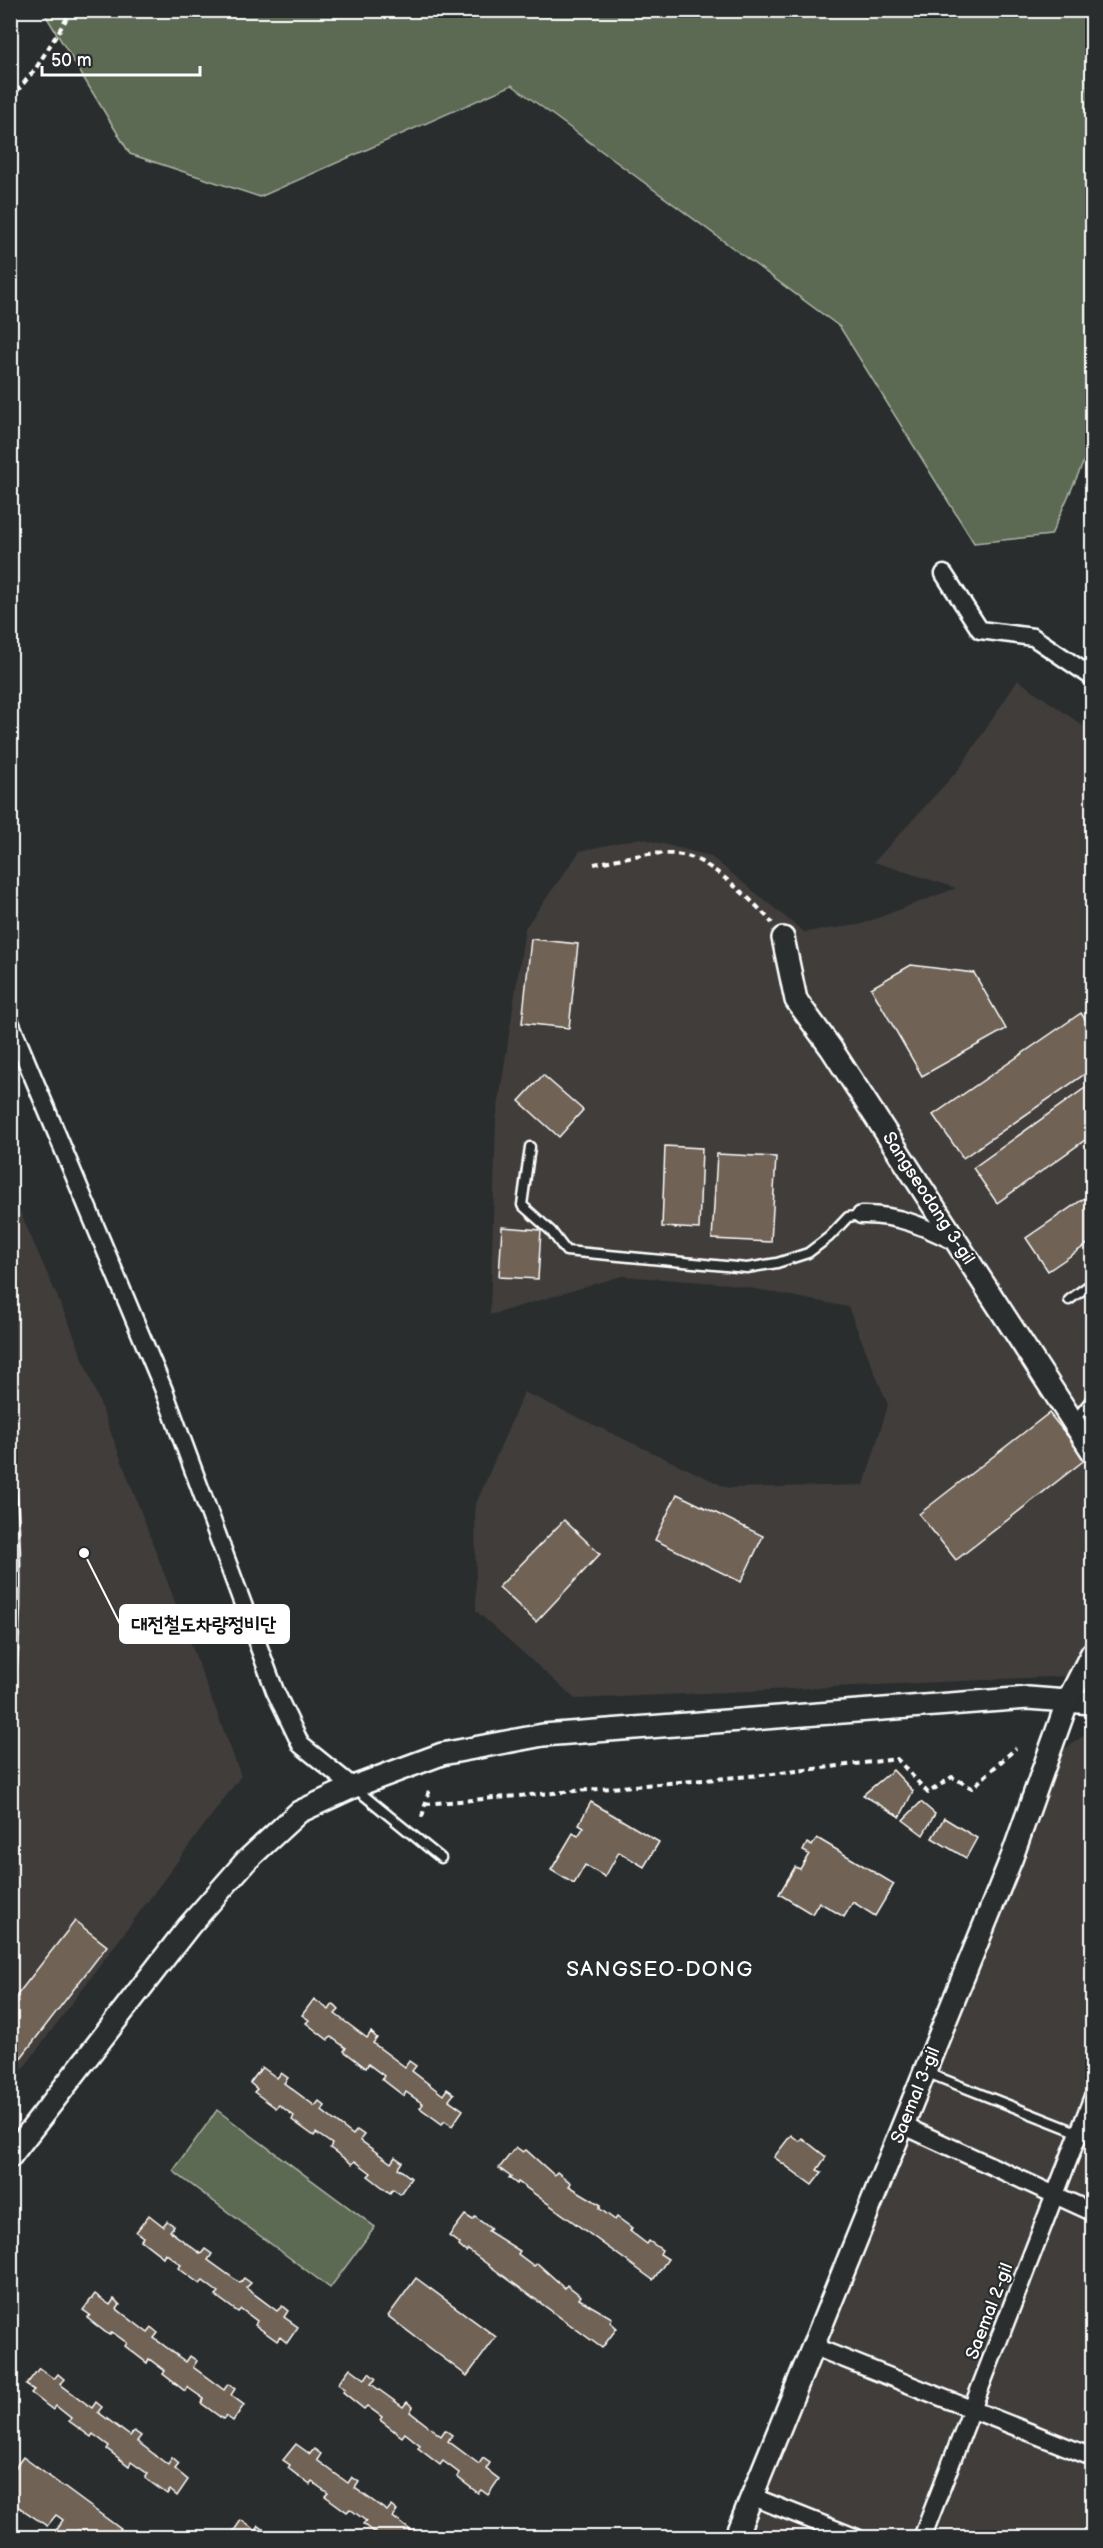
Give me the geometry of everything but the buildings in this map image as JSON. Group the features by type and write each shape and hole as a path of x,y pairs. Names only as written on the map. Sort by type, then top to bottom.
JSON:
{"street":[{"path":"944,574 980,630 1033,637 1092,677"},
{"name":"Sangseodang 3-gil","path":"783,938 796,1000 831,1048 1092,1451"},
{"path":"10,1022 163,1388 275,1691 301,1745 353,1787"},
{"path":"861,1215 881,1214 913,1221 958,1243"},
{"name":"Saemal 3-gil","path":"735,2538 1012,1857 1068,1700 1092,1653"},
{"path":"10,2157 189,1926 246,1861 299,1812 353,1787 442,1754 543,1735 1016,1699 1092,1703"},
{"name":"Saemal 2-gil","path":"922,2538 1055,2195 1086,2135 1092,2099"},
{"path":"902,2125 1092,2212"},
{"path":"812,2346 1092,2457"},
{"path":"751,2496 857,2538"}],"lane":[{"path":"530,1147 522,1204 551,1231 566,1251 747,1268 777,1263 808,1253 829,1238 848,1217 861,1215"},
{"path":"1069,1300 1092,1283"},
{"path":"1073,1421 1092,1398"},
{"path":"10,1477 15,1527 17,1613 10,1684"},
{"path":"353,1787 441,1858"},
{"path":"924,2072 1086,2135"}],"path":[{"path":"10,100 36,68 72,10"},
{"path":"594,864 643,853 691,857 758,905 783,938"},
{"path":"425,1804 773,1774 897,1759 928,1793 952,1777 972,1788 1016,1748"},
{"path":"422,1817 429,1790"}],"shaded area":[{"path":"1018,680 1092,732 1092,1675 575,1699 476,1611 475,1506 524,1392 728,1488 864,1485 888,1405 848,1307 729,1284 622,1276 490,1315 496,1121 525,928 580,851 640,838 710,856 804,932 859,925 956,888 874,862 960,768"},
{"path":"10,1189 72,1330 241,1776 11,2085"},
{"path":"1087,1733 1092,1734 1092,2537 742,2538 1052,1758"}],"green space":[{"path":"43,11 1092,11 1092,443 1051,535 974,543 840,327 512,85 260,197 130,154"},
{"path":"217,2110 375,2227 330,2288 173,2171"}],"place":[{"name":"대전철도차량정비단","path":"84,1553"}],"district":[{"name":"SANGSEO-DONG","path":"660,1969"}]}
